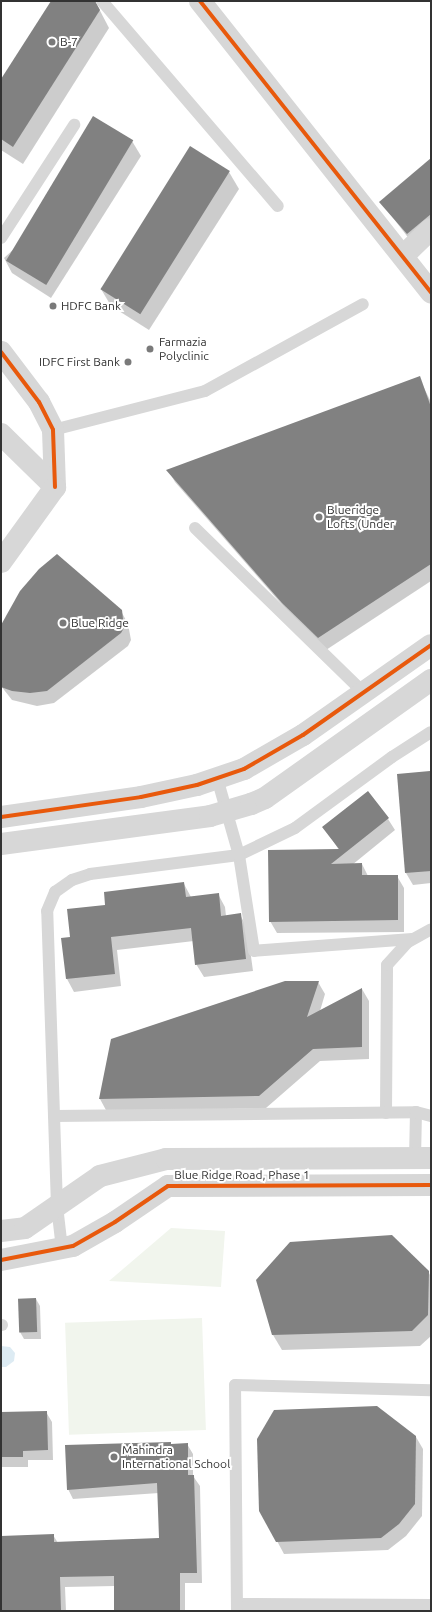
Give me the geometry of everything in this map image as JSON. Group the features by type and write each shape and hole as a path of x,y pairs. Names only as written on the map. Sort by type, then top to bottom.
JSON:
{"street":[{"path":"200,1 431,292"},
{"path":"403,256 431,229"},
{"path":"1,352 39,402 53,430 55,487 1,562"},
{"path":"1,434 55,487"},
{"path":"1,816 117,801 217,778 269,757 431,645"},
{"path":"1,844 226,812 265,798 431,680"},
{"name":"Blue Ridge Road, Phase 1","path":"1,1232 25,1228 100,1176 166,1159 423,1158"},
{"name":"Blue Ridge Road, Phase 1","path":"1,1260 72,1246 109,1226 168,1186 431,1185"}],"lane":[{"path":"102,1 278,206"},
{"path":"1,238 74,125"},
{"path":"53,430 205,391 363,304"},
{"path":"195,528 363,692"},
{"path":"62,1249 57,1206 47,911 55,892 72,880 90,874 239,855 295,828 392,757 431,732"},
{"path":"217,778 239,855 254,951 412,939"},
{"path":"386,1112 387,965 412,939 431,929"},
{"path":"54,1116 386,1112 416,1112 431,1116"},
{"path":"416,1112 423,1158"},
{"path":"431,1390 235,1385 238,1608 431,1605"}],"shaded area":[{"path":"171,1228 225,1231 221,1287 109,1281"},
{"path":"202,1318 206,1430 69,1435 65,1323"},
{"path":"1,1346 10,1347 15,1353 14,1361 6,1367 1,1367"}],"building":[{"name":"B-7","path":"51,1 95,1 100,10 13,147 1,139 1,79"},
{"path":"93,116 133,140 46,285 6,261"},
{"path":"190,146 230,171 140,314 100,289"},
{"path":"431,158 431,214 407,234 379,202"},
{"name":"Blueridge Lofts (Under","path":"420,376 431,407 431,564 318,638 282,603 166,470"},
{"name":"Blue Ridge","path":"57,554 122,610 124,628 121,633 47,691 30,693 12,691 1,687 1,625 20,591 39,569"},
{"path":"430,771 431,871 405,873 397,774"},
{"path":"368,791 389,818 331,864 362,863 362,875 398,875 398,920 269,922 268,850 339,849 322,827"},
{"path":"184,882 186,897 219,893 221,916 241,913 246,959 195,965 191,928 111,937 115,974 66,979 61,938 70,937 67,909 105,905 104,892"},
{"path":"285,981 319,981 307,1017 362,988 362,1047 313,1049 259,1096 99,1099 111,1039"},
{"path":"392,1235 429,1271 428,1315 412,1331 272,1335 256,1280 290,1242"},
{"path":"36,1298 37,1332 19,1333 18,1299"},
{"path":"377,1406 416,1436 415,1504 399,1524 381,1538 276,1542 259,1511 257,1439 274,1410"},
{"path":"47,1411 48,1450 23,1451 23,1457 1,1457 1,1412"},
{"path":"171,1442 171,1444 188,1443 188,1475 194,1475 197,1573 180,1573 180,1611 114,1611 114,1576 60,1577 61,1611 1,1611 1,1536 54,1534 54,1542 159,1538 157,1483 67,1490 65,1445"}],"cycle path":[{"path":"200,1 431,292"},
{"path":"1,352 39,402 53,430 55,487"},
{"path":"1,817 141,797 197,785 244,769 303,735 431,645"},
{"path":"1,1260 73,1246 115,1222 168,1186 431,1185"}],"place":[{"name":"B-7","path":"52,42"},
{"name":"HDFC Bank","path":"53,306"},
{"name":"Farmazia Polyclinic","path":"150,349"},
{"name":"IDFC First Bank","path":"128,362"},
{"name":"Blueridge Lofts (Under","path":"319,517"},
{"name":"Blue Ridge","path":"63,623"},
{"name":"Mahindra International School","path":"114,1457"}]}
